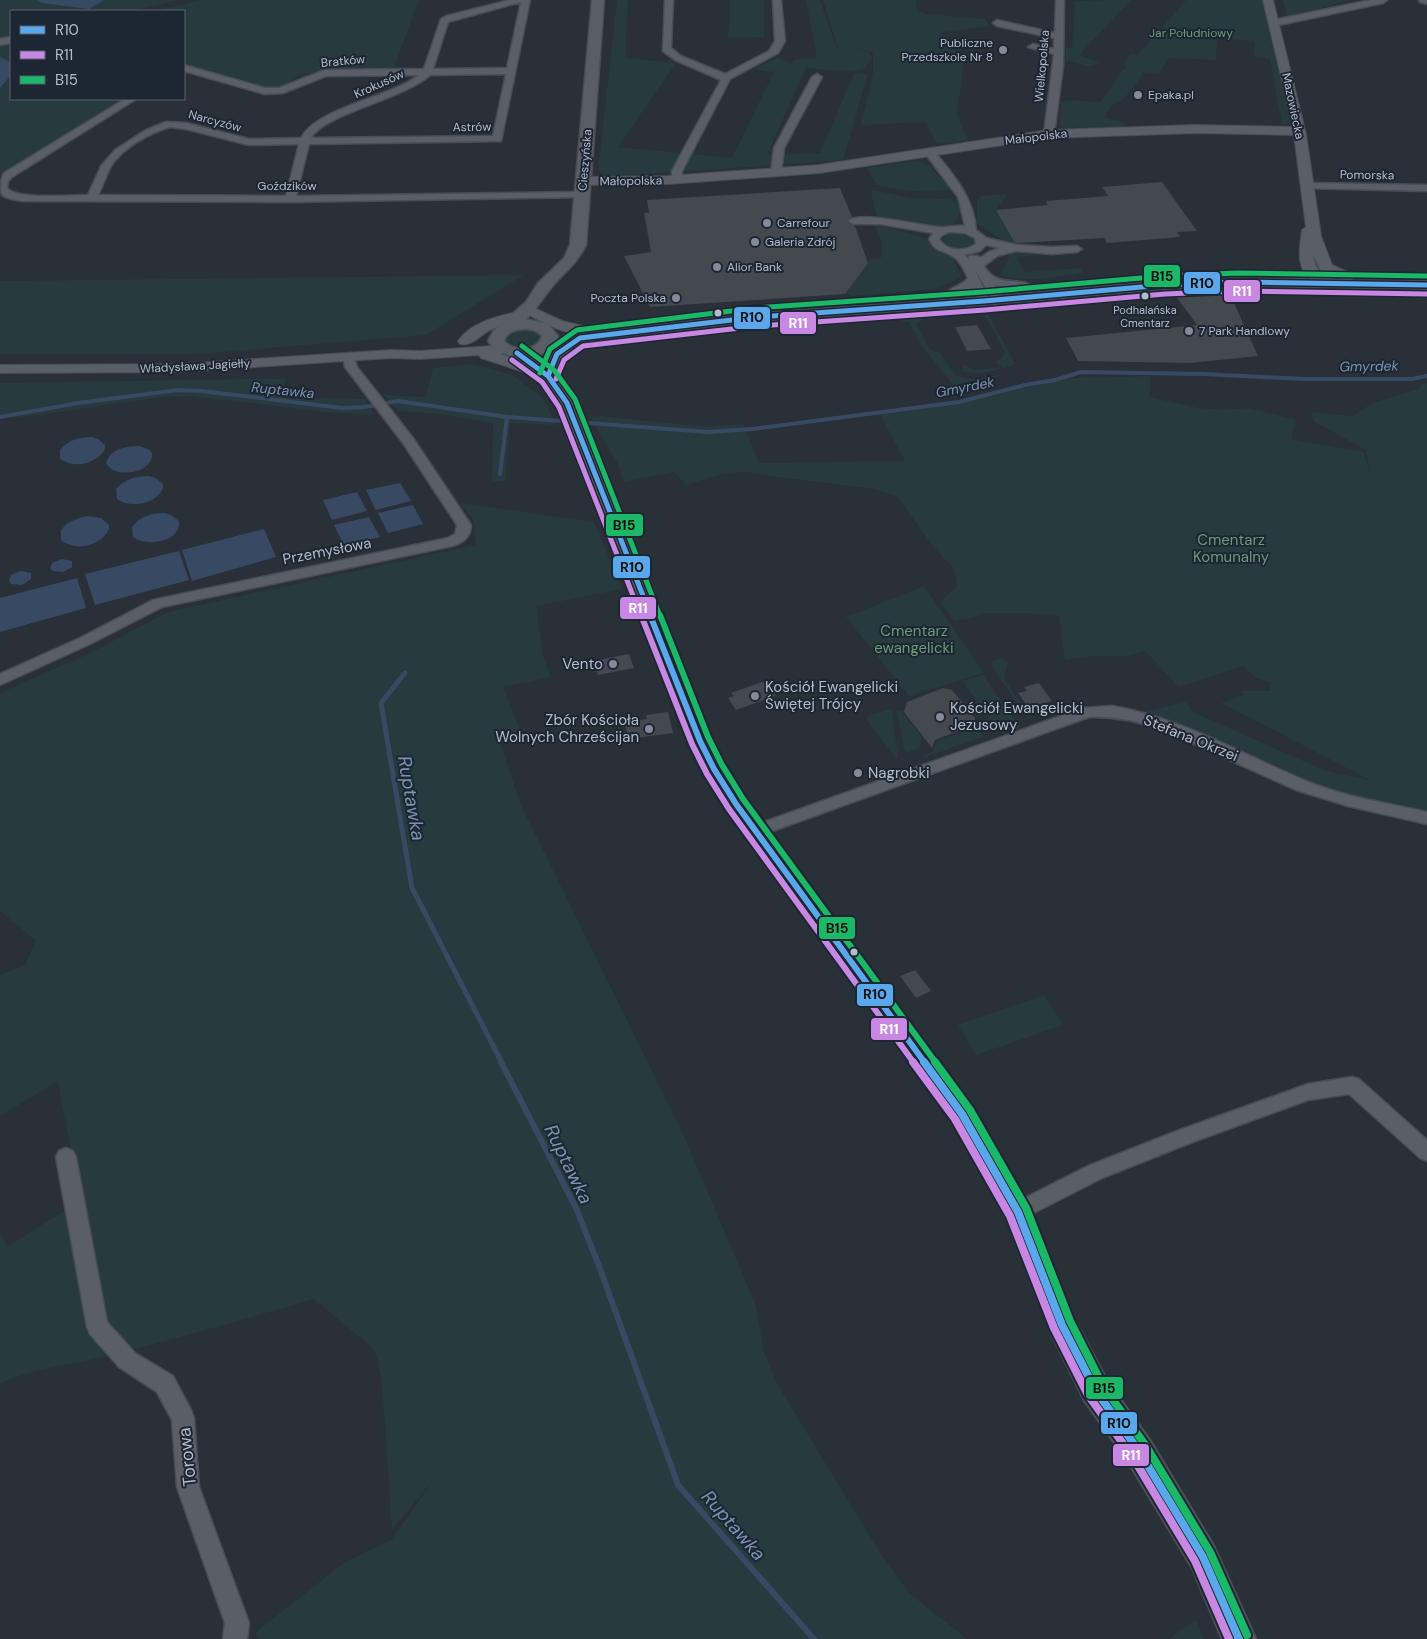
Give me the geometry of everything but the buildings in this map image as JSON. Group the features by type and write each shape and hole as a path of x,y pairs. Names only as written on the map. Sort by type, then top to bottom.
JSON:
{"main road":[{"name":"Cieszyńska","path":"538,326 541,290 576,251 598,0"},
{"path":"538,326 524,324 506,329 498,335 496,341 499,346 548,376"},
{"path":"511,352 531,352 538,326"},
{"path":"538,326 548,376 570,409 700,741 714,769 736,804 962,1114 1018,1212 1062,1325 1096,1391 1139,1451 1203,1557 1239,1639"}],"street":[{"path":"428,70 444,21 455,16 520,0"},
{"name":"Astrów","path":"305,142 497,139 526,0"},
{"path":"669,0 666,49 678,58 725,78 773,52 780,41 777,0"},
{"name":"Wielkopolska","path":"1049,134 1058,66 1060,0"},
{"name":"Mazowiecka","path":"1268,0 1299,131 1310,213 1321,272"},
{"path":"1274,23 1383,0"},
{"path":"1422,0 1427,1"},
{"path":"997,23 1058,36"},
{"path":"1032,47 1057,52"},
{"name":"Bratków","path":"185,68 265,91 280,91 325,73 428,70 511,71"},
{"name":"Krokusów","path":"290,199 305,142 310,132 335,116 410,85 428,70"},
{"path":"776,173 779,148 817,77"},
{"name":"Małopolska","path":"677,179 677,171 725,78"},
{"path":"2,181 129,100"},
{"name":"Narcyzów","path":"92,198 107,166 114,156 144,136 167,124 177,124 229,139 248,142 305,142"},
{"name":"Małopolska","path":"583,188 819,169 1049,134 1196,129 1299,131"},
{"path":"930,153 960,188 965,197 976,247 978,266 986,292"},
{"name":"Goździków","path":"2,181 2,188 13,196 92,198 290,199 487,194 583,188"},
{"name":"Pomorska","path":"1307,186 1427,188"},
{"path":"853,221 880,221 938,235 954,228 968,208"},
{"name":"Mazowiecka","path":"1305,261 1310,213"},
{"path":"954,228 971,231"},
{"path":"938,235 938,245 954,252 966,264 986,292"},
{"path":"976,247 1041,252 1077,249"},
{"path":"954,252 976,247 1008,247 1041,252"},
{"path":"978,266 986,256 998,251 1009,250"},
{"path":"1278,276 1291,273 1305,261 1309,270 1321,272"},
{"path":"950,298 967,287 986,292 1005,285 1023,292 1173,275 1278,276 1321,272"},
{"path":"1321,272 1326,281 1427,279"},
{"path":"1304,283 1321,272"},
{"path":"579,333 557,354 548,376 464,346 479,330 492,323 538,326 579,333 950,298 986,292 1023,292 1206,282 1304,283 1341,280 1427,285"},
{"path":"538,326 557,324 579,333"},
{"name":"Władysława Jagiełły","path":"0,369 180,368 391,354 410,356 464,346 506,329"},
{"name":"Władysława Jagiełły","path":"464,346 511,352"},
{"name":"Przemysłowa","path":"0,680 85,641 158,603 452,542 460,538 463,534 464,525 398,428 351,367 349,357"},
{"name":"Stefana Okrzei","path":"756,831 1088,712 1107,709 1125,712 1182,731 1326,795 1427,818"},
{"path":"1018,1212 1095,1172 1184,1137 1308,1092 1352,1084 1427,1152"},
{"name":"Torowa","path":"66,1157 97,1327 127,1360 165,1384 183,1418 188,1487 237,1623 235,1639"}],"green space":[{"path":"0,0 179,0 135,10 10,10 10,39 0,40"},
{"path":"203,0 419,0 393,70 299,74 286,85 272,88 233,81 185,66 185,10 158,10"},
{"path":"617,0 628,0 625,58 676,63 618,147 732,158 774,72 755,70 764,63 779,58 791,64 795,60 817,58 806,0 820,0 836,47 846,47 837,46 823,0 916,0 917,10 926,14 985,19 990,26 938,33 969,62 964,62 957,114 968,141 937,144 926,122 861,125 873,74 873,53 854,48 870,53 872,59 863,69 851,72 806,68 767,155 820,153 854,73 868,74 843,160 619,176 603,174 598,170"},
{"path":"730,0 764,0 764,37 728,38"},
{"path":"1131,0 1079,55 1100,63 1088,66 1066,60 1066,48 1072,48 1075,1"},
{"name":"Jar Południowy","path":"1186,0 1268,0 1290,123 1282,124 1270,59 1255,57 1254,41 1217,38 1216,60 1169,58 1158,74 1141,72 1143,74 1124,99 1112,105 1104,117 1125,123 1123,127 1065,128 1059,125 1061,102 1075,100 1100,102 1126,66 1123,65 1131,54 1138,55"},
{"path":"1283,0 1351,0 1287,17"},
{"path":"10,44 10,100 124,100 0,177 0,46"},
{"path":"918,161 930,166 951,189 923,192 877,185 866,168"},
{"path":"873,190 912,198 949,199 961,204 961,209 954,225 935,228 906,224 877,217 871,192"},
{"path":"1005,194 1006,196 996,210 1017,243 1009,244 977,224 977,200 981,196"},
{"path":"878,225 928,240 935,249 952,256 962,277 935,289 852,296 845,294 870,259 881,258 882,242 875,226"},
{"path":"953,232 969,234 975,241 968,247 953,247 942,239 945,235"},
{"path":"1011,253 1042,255 1016,257 1024,272 1080,268 1083,273 1030,279 1010,278 1000,275"},
{"path":"524,275 426,335 198,354 0,354 0,281"},
{"path":"944,310 959,315 947,316 939,311 918,315 924,319 916,324 930,350 935,348 937,348 933,349 934,352 939,352 956,376 976,380 1012,372 986,380 954,386 921,345 909,322 903,322 902,319 906,313"},
{"path":"988,314 1015,363 1011,366 986,372 967,373 962,370 964,365 973,370 1002,367 995,362 1002,358 1005,352 988,320 983,316"},
{"path":"521,328 539,332 542,339 539,344 524,349 513,347 504,341 504,338 510,332"},
{"path":"472,364 511,374 543,398 556,425 510,423 505,481 492,481 493,423 440,414 398,411 384,395 426,397 433,368"},
{"name":"Cmentarz Komunalny","path":"1150,376 1150,397 1198,408 1225,410 1248,408 1296,420 1291,439 1363,452 1371,476 1366,450 1313,421 1311,412 1353,416 1372,403 1419,389 1422,384 1427,383 1427,812 1359,797 1305,782 1195,730 1143,712 1186,702 1193,712 1326,771 1370,780 1221,703 1244,695 1240,691 1270,691 1270,683 1255,677 1243,666 1179,687 1145,651 1128,656 1091,656 1065,660 1059,616 1025,613 983,613 973,618 954,621 940,602 957,586 955,570 932,545 897,496 875,489 743,472 724,474 686,485 674,472 624,482 618,464 589,415 707,427 743,424 759,463 905,461 880,414 1076,378"},
{"path":"286,379 281,392 296,397 364,399 374,414 333,413 191,396 162,397 31,416 0,418 0,383"},
{"path":"461,503 594,522 622,589 536,606 544,659 551,677 503,687 520,730 498,736 520,803 684,1136 756,1306 764,1352 776,1382 880,1553 909,1593 967,1639 259,1639 256,1632 345,1562 391,1540 432,1482 392,1529 382,1383 375,1350 314,1299 159,1343 40,1370 0,1383 0,1232 7,1247 80,1201 58,1081 0,1116 0,975 24,966 36,941 0,911 0,693 90,653 166,613 476,545 474,523"},
{"name":"Cmentarz ewangelicki","path":"924,586 984,673 909,696 846,617"},
{"path":"1000,658 1009,662 1004,676 1005,680 1032,720 1023,713 993,667 992,661"},
{"path":"983,675 1019,728 1004,732 999,730 962,681"},
{"path":"892,710 898,758 896,758 866,719 868,716"},
{"path":"897,711 901,711 922,737 919,748 907,753 904,750"},
{"path":"972,728 980,731 983,737 922,757 933,751 937,741"},
{"path":"1044,995 1063,1025 976,1055 958,1025"},
{"path":"1196,1619 1204,1639 1169,1639"}],"water":[{"path":"37,0 104,0 89,9 42,3"},
{"path":"0,57 10,62 10,76 0,88"},
{"path":"92,437 105,445 105,449 97,458 78,464 72,464 60,459 60,450 70,441 78,438"},
{"path":"139,446 150,450 152,453 151,460 140,469 125,473 110,468 106,463 115,451"},
{"path":"149,476 163,484 163,488 155,498 136,504 129,504 117,499 116,489 127,480 135,477"},
{"path":"400,483 411,501 376,510 366,490"},
{"path":"357,492 367,511 332,520 323,500"},
{"path":"413,505 423,524 388,533 378,513"},
{"path":"165,513 179,521 178,528 169,538 162,541 146,542 133,537 132,527 139,520 151,515"},
{"path":"87,516 101,518 109,525 109,529 100,540 88,545 74,546 61,540 61,530 66,524"},
{"path":"369,517 380,537 344,546 334,525"},
{"path":"264,529 276,557 192,581 182,550"},
{"path":"179,551 189,580 95,605 85,574"},
{"path":"62,559 72,561 72,567 63,572 53,571 50,568 52,563"},
{"path":"21,571 31,573 31,579 22,585 11,584 9,580 11,575"},
{"path":"77,578 86,608 0,632 0,598"}],"waterway":[{"name":"Gmyrdek","path":"507,417 708,432 752,429 959,402 1025,385 1055,380 1081,372 1203,374 1305,379 1412,379 1427,376"},
{"name":"Ruptawka","path":"0,417 78,403 178,390 202,391 342,408 364,407 398,401 507,417"},
{"name":"Ruptawka","path":"500,474 507,417"},
{"name":"Ruptawka","path":"405,673 381,703 412,888 502,1063"},
{"name":"Ruptawka","path":"501,1062 576,1208 599,1266 678,1485 814,1639"}],"transit line":[{"name":"B15","path":"540,373 550,349 577,330 756,308 983,292 1164,276 1237,273 1427,276"},
{"name":"R10","path":"548,376 557,354 580,338 757,317 984,301 1164,285 1237,282 1427,285"},
{"name":"R11","path":"556,379 564,360 583,346 758,326 985,310 1165,294 1237,291 1427,294"},
{"name":"B15","path":"522,346 554,370 575,399 708,737 722,765 743,799 970,1110 1026,1208 1070,1321 1103,1386 1146,1446 1210,1552 1247,1635"},
{"name":"R10","path":"517,353 548,376 567,403 700,741 714,769 736,804 962,1114 1018,1212 1062,1325 1096,1391 1139,1451 1203,1557 1239,1639"},
{"name":"R11","path":"512,360 542,382 559,407 692,744 707,774 729,809 955,1119 1010,1216 1054,1328 1088,1395 1132,1456 1195,1561 1229,1639"}],"place":[{"name":"Publiczne Przedszkole Nr 8","path":"1003,50"},
{"name":"Epaka.pl","path":"1138,95"},
{"name":"Carrefour","path":"767,223"},
{"name":"Galeria Zdrój","path":"755,242"},
{"name":"Alior Bank","path":"717,267"},
{"name":"Podhalańska Cmentarz","path":"1145,296"},
{"name":"Poczta Polska","path":"676,298"},
{"name":"7 Park Handlowy","path":"1189,331"},
{"name":"Vento","path":"613,664"},
{"name":"Kościół Ewangelicki Świętej Trójcy","path":"755,696"},
{"name":"Kościół Ewangelicki Jezusowy","path":"940,717"},
{"name":"Zbór Kościoła Wolnych Chrześcijan","path":"649,729"},
{"name":"Nagrobki","path":"858,773"}]}
